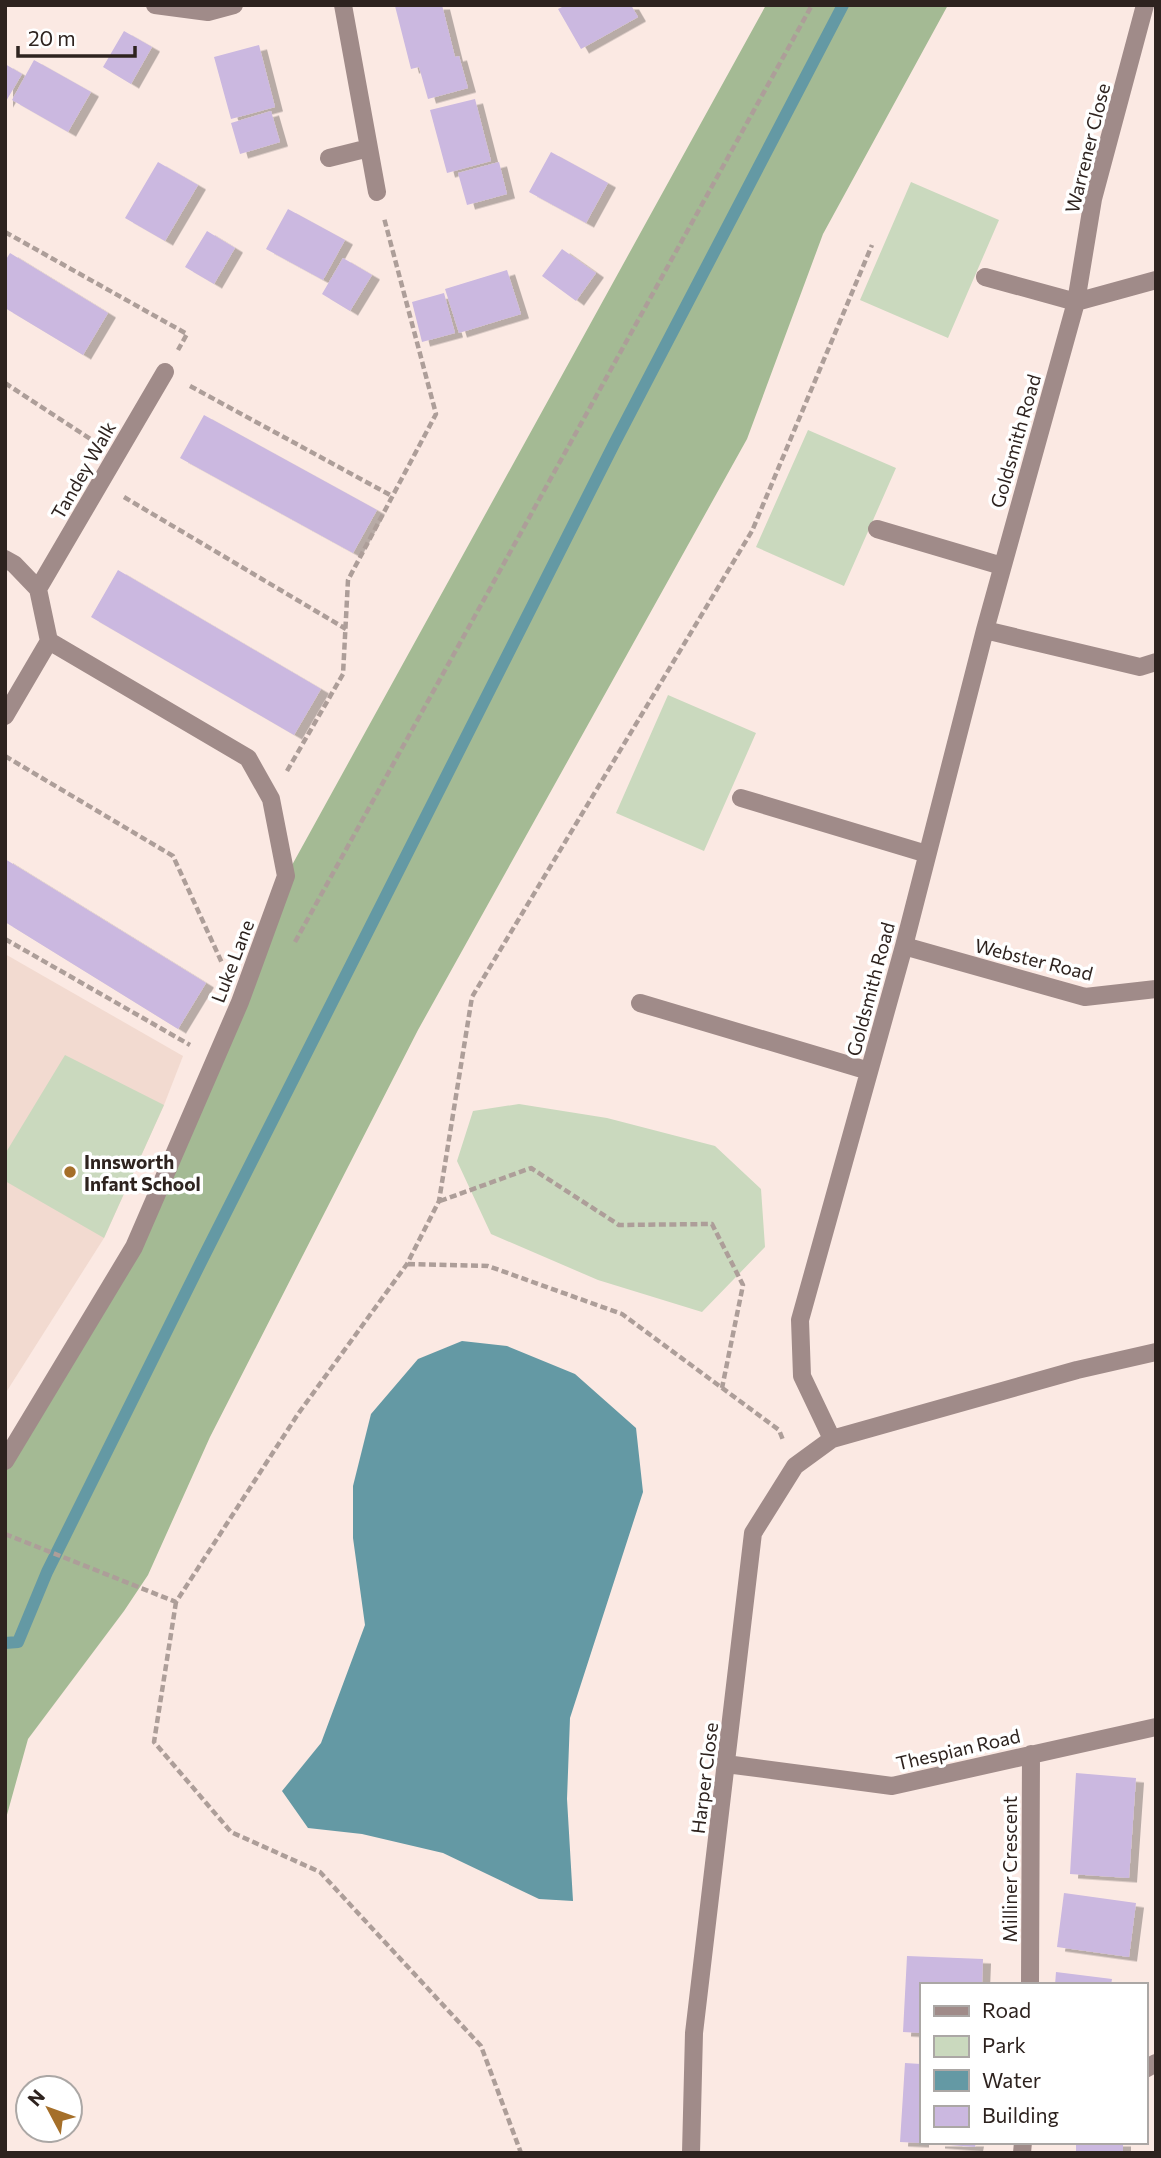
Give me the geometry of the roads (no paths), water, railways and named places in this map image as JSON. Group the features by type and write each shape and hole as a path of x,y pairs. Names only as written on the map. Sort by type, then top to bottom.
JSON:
{"street":[{"path":"155,5 208,12 234,5"},
{"path":"343,5 377,192"},
{"name":"Warrener Close","path":"1076,302 1093,199 1145,5"},
{"path":"329,158 369,148"},
{"path":"985,277 1076,302 1156,280"},
{"name":"Goldsmith Road","path":"832,1439 802,1376 800,1320 904,946 1002,566 1076,302"},
{"name":"Tandey Walk","path":"38,589 165,372"},
{"path":"877,529 1002,566"},
{"path":"5,559 14,564 38,589 49,640 5,716"},
{"path":"985,630 1140,667 1156,662"},
{"name":"Luke Lane","path":"5,1461 134,1247 240,1002 286,876 271,799 248,758 49,640"},
{"path":"741,798 928,854"},
{"name":"Webster Road","path":"904,946 1085,997 1156,989"},
{"path":"639,1003 869,1071"},
{"path":"832,1439 1077,1370 1156,1352"},
{"name":"Harper Close","path":"691,2153 694,2033 753,1533 795,1466 832,1439"},
{"name":"Thespian Road","path":"726,1764 892,1786 1156,1727"},
{"name":"Milliner Crescent","path":"1030,1983 1031,1754"}],"water":[{"path":"462,1341 507,1346 575,1374 636,1428 643,1492 570,1718 567,1799 573,1901 539,1899 443,1853 362,1834 308,1828 282,1791 321,1743 365,1625 353,1538 353,1486 371,1414 418,1359"}],"waterway":[{"path":"5,1643 18,1642 47,1572 202,1260 614,444 843,5"}],"place":[{"name":"Innsworth Infant School","path":"70,1172"}]}
